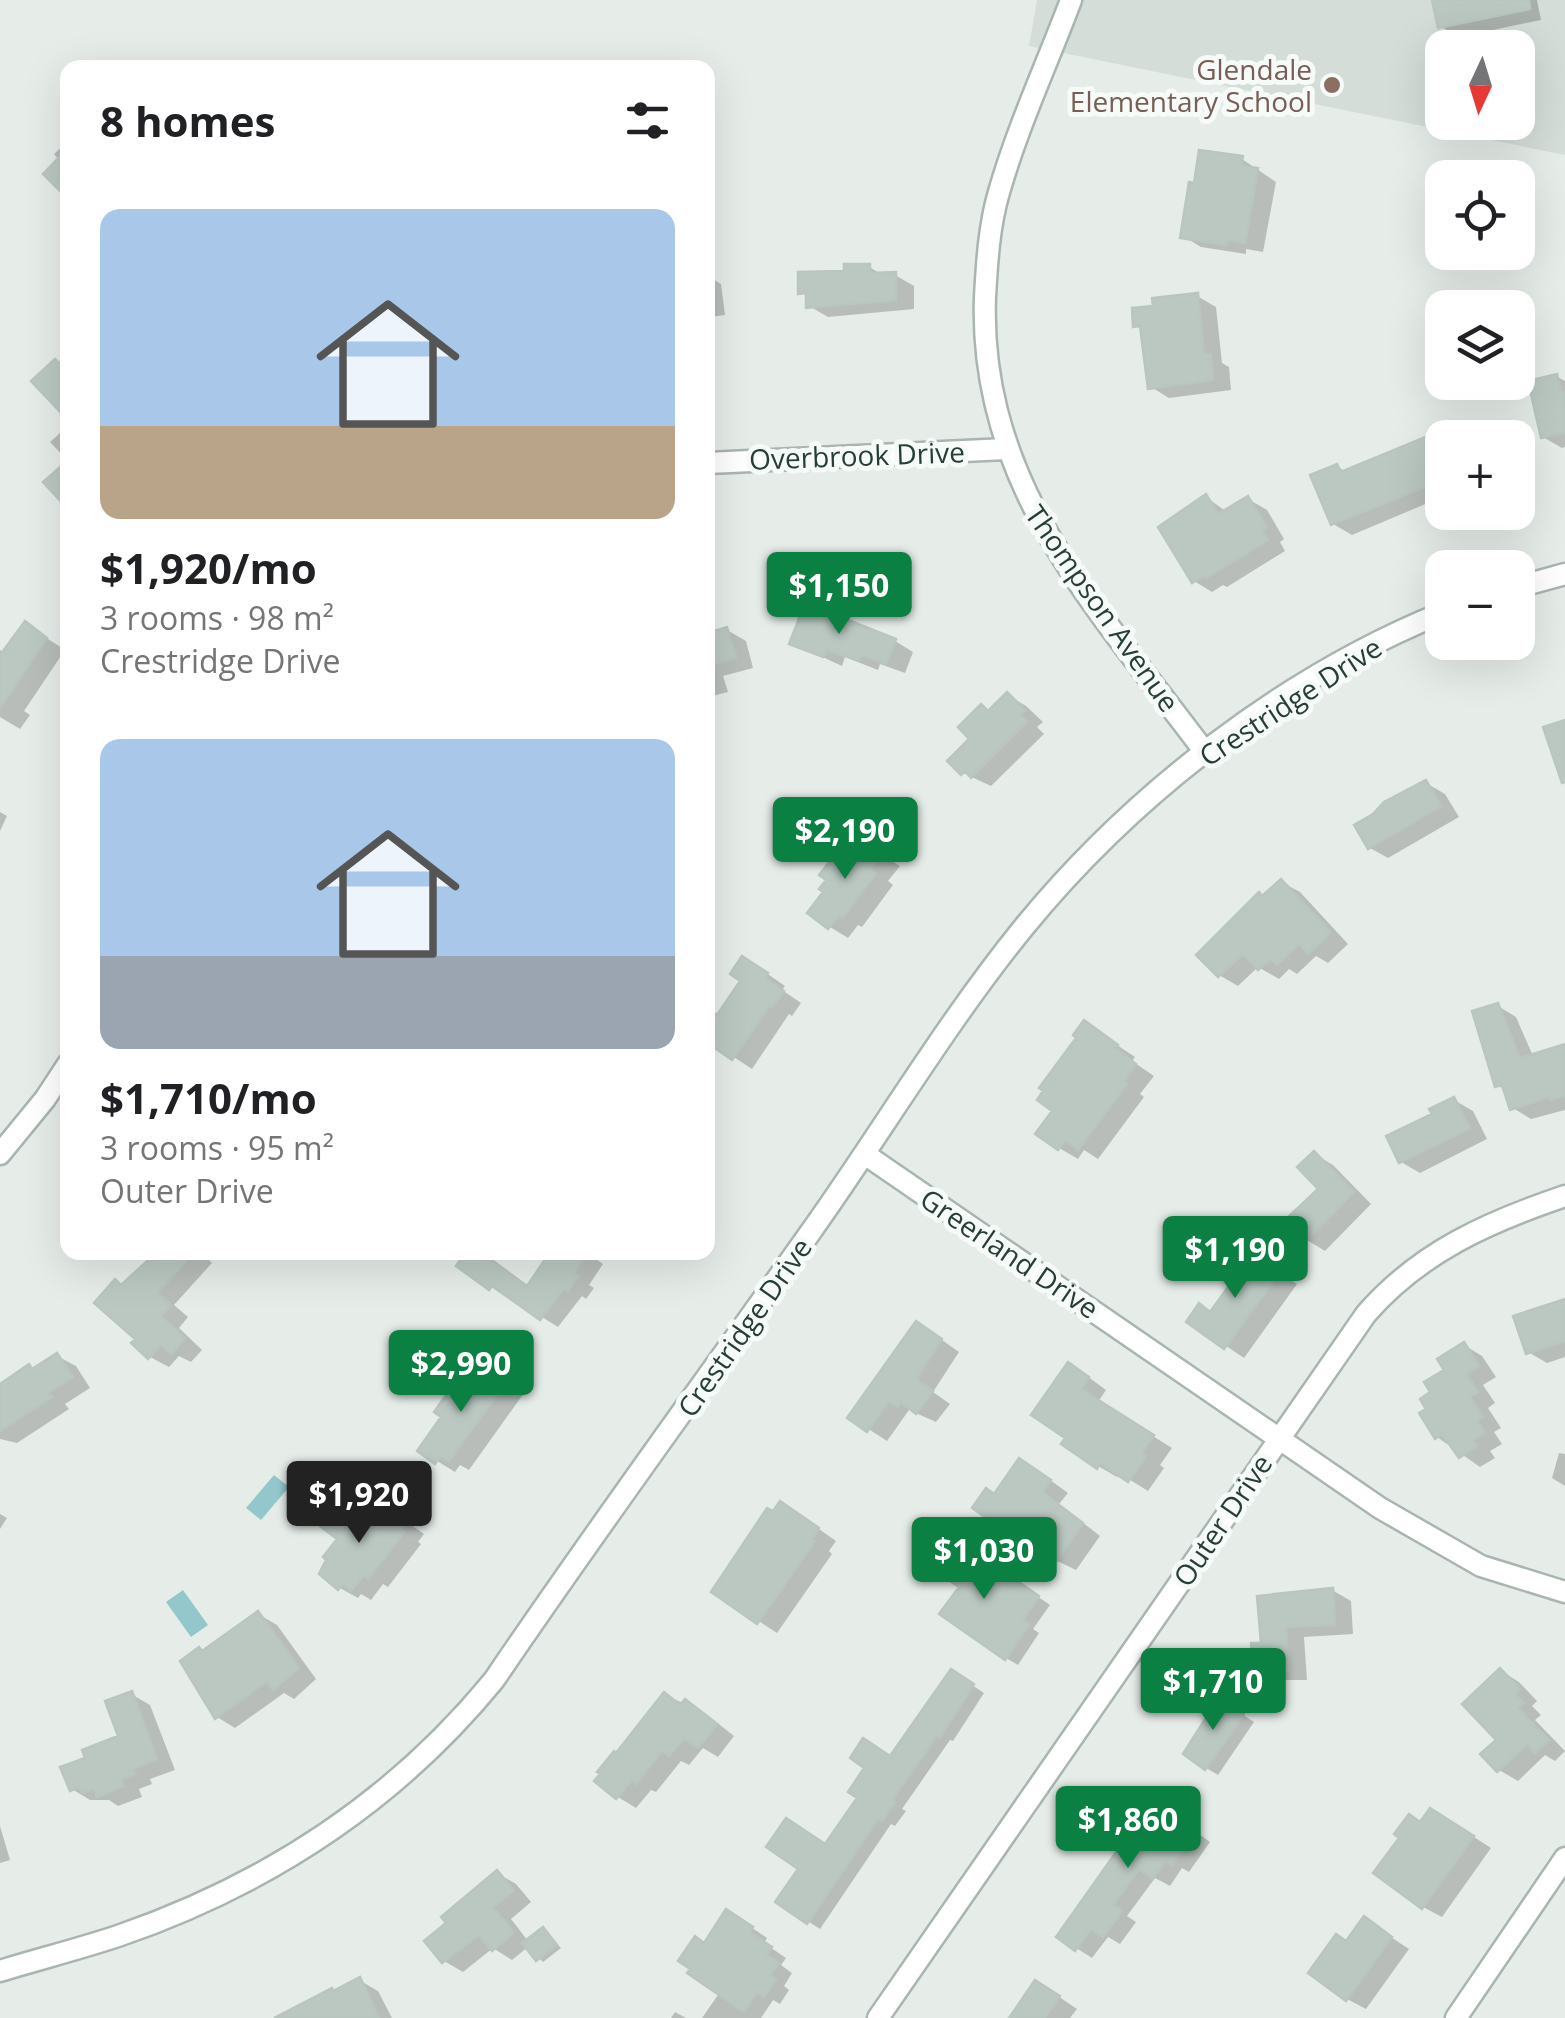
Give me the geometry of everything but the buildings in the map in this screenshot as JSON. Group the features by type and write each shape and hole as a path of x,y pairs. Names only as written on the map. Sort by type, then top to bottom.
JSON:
{"street":[{"name":"Thompson Avenue","path":"1071,0 998,195 987,261 986,343 992,390 1006,449 1052,544 1204,751"},
{"name":"Overbrook Drive","path":"715,462 1006,449"},
{"path":"1535,582 1565,574"},
{"name":"Crestridge Drive","path":"0,1970 118,1936 225,1891 317,1840 376,1798 436,1747 494,1680 866,1154 969,999 1026,925 1088,858 1204,751 1332,668 1425,622"},
{"path":"0,1154 60,1077"},
{"name":"Greerland Drive","path":"866,1154 1380,1508 1454,1553 1518,1580 1565,1592"},
{"name":"Outer Drive","path":"878,2018 1366,1314 1393,1283 1457,1242 1565,1196"},
{"path":"1456,2018 1565,1858"}],"shaded area":[{"name":"Glendale Elementary School","path":"1037,0 1565,0 1565,155 1491,140 1535,140 1535,30 1425,30 1425,127 1029,46"}],"water":[{"path":"274,1475 289,1487 261,1520 246,1508"},
{"path":"183,1590 208,1625 191,1637 166,1602"}],"place":[{"name":"Glendale Elementary School","path":"1332,85"}]}
